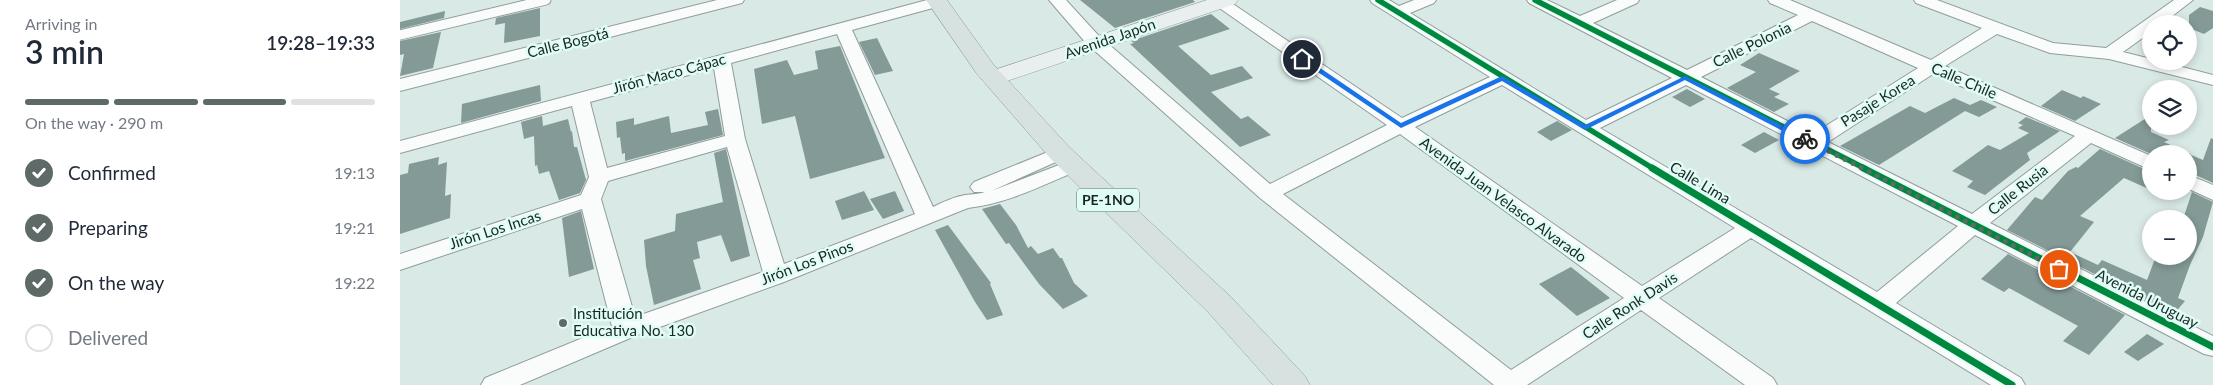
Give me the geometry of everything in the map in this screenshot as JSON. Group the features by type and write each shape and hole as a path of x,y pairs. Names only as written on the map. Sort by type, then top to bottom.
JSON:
{"main road":[{"name":"PE-1NO","path":"938,1 989,73 1066,160 1219,304 1293,385"}],"street":[{"name":"Calle Bogotá","path":"400,85 736,0"},
{"path":"1057,0 1093,40 1268,193 1511,384"},
{"name":"Calle Lima","path":"1378,0 1502,78 2012,385"},
{"path":"1398,12 1428,0"},
{"name":"Avenida Uruguay","path":"1535,0 2213,347"},
{"path":"1578,23 1631,0"},
{"name":"Calle Chile","path":"1776,0 2089,135 2142,160"},
{"path":"1922,0 2050,48 2109,54 2213,80"},
{"path":"2109,54 2185,0"},
{"name":"Jirón Maco Cápac","path":"400,147 938,1"},
{"name":"Avenida Japón","path":"989,73 1217,1"},
{"name":"Avenida Juan Velasco Alvarado","path":"1217,1 1401,126 1764,385"},
{"name":"Calle Polonia","path":"1585,128 1812,15"},
{"path":"843,28 927,217"},
{"name":"Pasaje Korea","path":"1812,143 1994,28"},
{"path":"722,60 735,139 776,276"},
{"path":"1268,193 1502,78"},
{"path":"580,98 600,177 590,199 626,330"},
{"name":"Calle Rusia","path":"1878,305 1973,225 2089,135"},
{"path":"600,177 735,139"},
{"name":"Jirón Los Pinos","path":"494,385 626,330 776,276 964,202 984,200 1002,194 1066,160"},
{"path":"2197,186 2213,193"},
{"name":"Jirón Los Incas","path":"400,262 590,199"},
{"name":"Calle Ronk Davis","path":"1511,384 1750,228"}],"lane":[{"path":"400,35 546,0"}],"building":[{"path":"1080,0 1193,0 1195,2 1115,28"},
{"path":"2200,7 2213,11 2213,28 2204,34 2197,31 2197,15 2189,15"},
{"path":"540,8 540,36 504,43 505,23 495,25 496,18"},
{"path":"445,11 444,18 400,29 400,22"},
{"path":"1211,14 1230,29 1178,46 1211,75 1242,66 1253,78 1211,92 1241,119 1248,116 1271,135 1240,147 1130,44 1134,43 1131,41"},
{"path":"441,32 433,68 400,76 404,54 400,55 400,41"},
{"path":"877,38 893,71 875,75 859,42"},
{"path":"840,46 885,158 810,179 795,116 762,124 754,69 787,60 794,75 818,69 815,51"},
{"path":"1759,53 1800,71 1769,89 1780,94 1774,97 1789,104 1774,112 1727,88 1756,72 1740,65"},
{"path":"540,85 541,101 461,123 462,104"},
{"path":"1687,89 1705,99 1690,107 1672,97"},
{"path":"2062,90 2101,104 2075,121 2041,106"},
{"path":"1954,98 1970,105 1981,100 1997,107 1979,117 1965,111 1879,165 1840,146 1910,106 1925,113"},
{"path":"718,109 723,135 625,161 625,153 622,154 620,137 617,138 616,122 634,118 634,125 669,116 671,133 708,125 705,112"},
{"path":"542,116 543,126 568,119 574,147 577,147 586,180 580,193 559,200 549,171 539,174 537,165 535,166 534,136 524,139 521,122"},
{"path":"2026,117 2060,131 2027,153 2030,160 1985,195 1967,187 1973,181 1952,171 1988,145 2000,150 2029,133 2018,128 2023,125 2018,123"},
{"path":"1557,121 1572,130 1551,141 1537,132"},
{"path":"2142,121 2142,135 2158,135 2169,140 2164,142 2171,145 2142,145 2142,150 2115,138"},
{"path":"1764,132 1779,140 1755,153 1741,145"},
{"path":"2211,138 2213,139 2213,183 2197,176 2197,157 2203,160"},
{"path":"726,149 750,256 731,262 721,235 697,242 700,258 693,260 701,289 654,305 646,266 644,240 675,231 676,214 723,202 714,153"},
{"path":"2100,149 2142,168 2142,186 2124,178 2080,216 2094,222 2070,252 2098,265 2102,260 2147,280 2153,265 2190,265 2178,298 2185,301 2174,314 2007,230 2035,197 2042,200 2068,171 2076,167 2078,168"},
{"path":"439,157 438,165 447,162 445,196 451,194 450,218 400,234 400,175 408,173 409,164"},
{"path":"864,191 874,210 842,220 835,201"},
{"path":"895,191 904,211 883,219 870,199"},
{"path":"2197,194 2213,202 2203,237 2197,250 2197,210 2186,210 2189,200 2197,200"},
{"path":"1000,204 1016,225 1028,248 1031,246 1038,254 1053,248 1062,258 1074,283 1088,296 1063,309 1039,284 1009,243 1006,244 982,209"},
{"path":"581,211 594,269 569,277 562,218"},
{"path":"948,225 991,283 1003,315 987,320 975,302 935,230"},
{"path":"2008,254 2125,315 2089,355 2063,341 2078,326 2009,288 2004,292 1981,279"},
{"path":"1571,267 1610,298 1577,316 1539,284"},
{"path":"2147,334 2164,344 2138,361 2124,352"}],"cycle path":[{"path":"1378,0 1503,78 2012,385"},
{"path":"1535,0 2213,347"}],"way so far":[{"path":"1805,139 2059,269"}],"place":[{"name":"Institución Educativa No. 130","path":"563,323"}],"route":[{"path":"1302,59 1401,126 1502,78 1585,128 1685,78 1805,139"}]}
